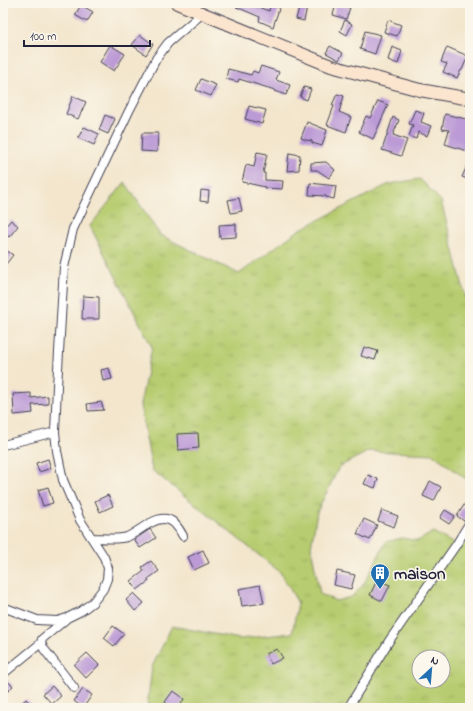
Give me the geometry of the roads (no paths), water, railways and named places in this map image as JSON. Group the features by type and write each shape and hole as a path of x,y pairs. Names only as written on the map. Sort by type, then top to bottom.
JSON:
{"street":[{"path":"176,3 331,66 420,90 470,99"},
{"path":"3,607 37,620 57,621 81,611 93,602 103,589 107,579 108,568 104,557 80,520 63,480 57,451 55,432 64,267 73,230 156,59 168,43 203,13"},
{"path":"3,445 55,432"},
{"path":"92,538 126,537 162,518 169,520 174,524 183,536"},
{"path":"348,708 389,641 456,545 470,522"},
{"path":"3,674 41,643 42,639 67,618"},
{"path":"41,643 74,688"}],"place":[{"name":"maison","path":"380,590"}]}
